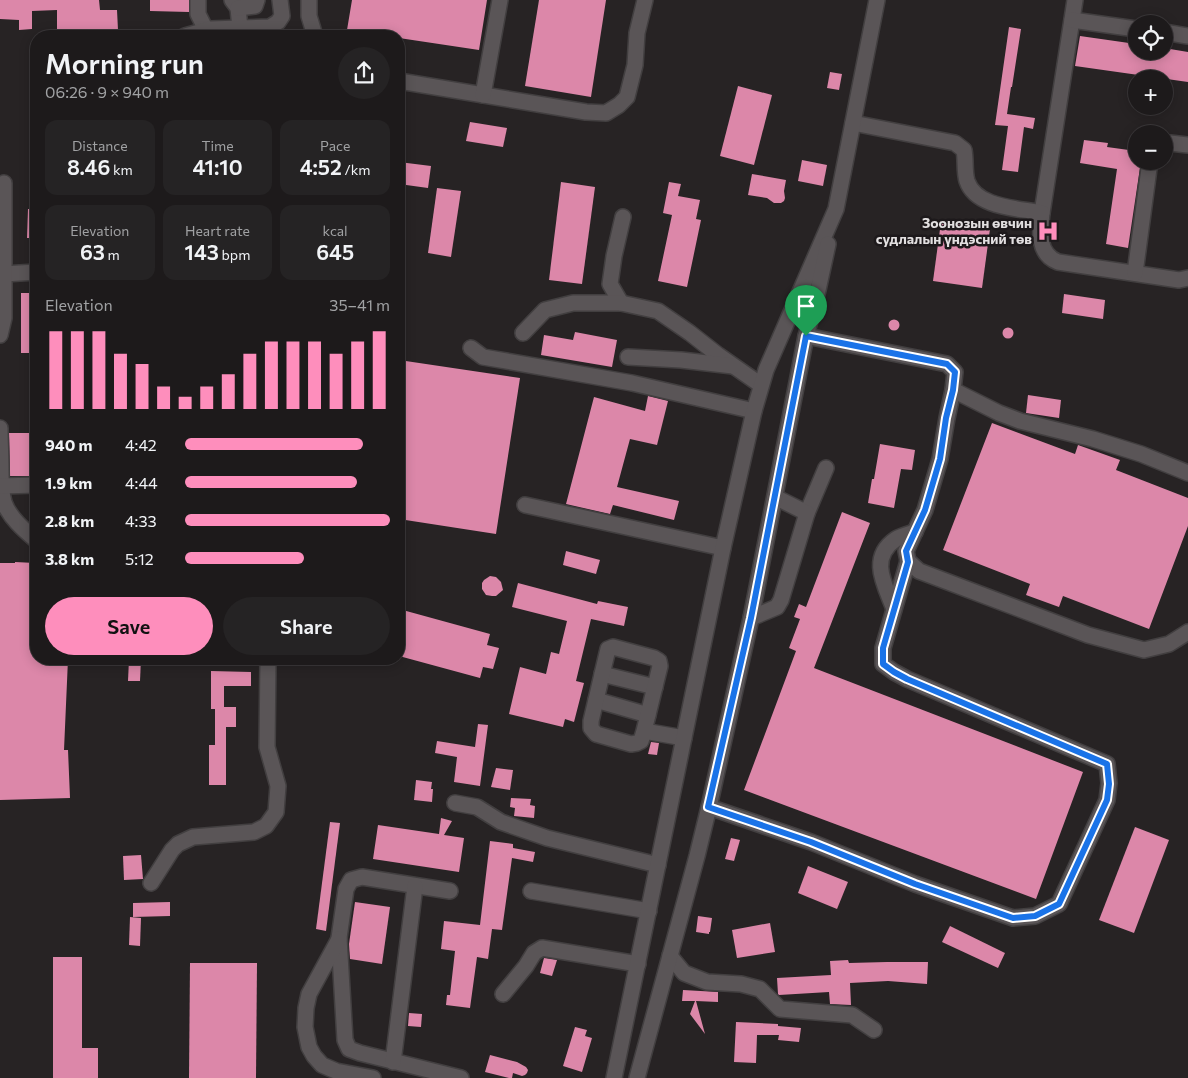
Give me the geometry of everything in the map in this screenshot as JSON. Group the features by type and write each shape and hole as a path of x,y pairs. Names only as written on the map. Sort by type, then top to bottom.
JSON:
{"street":[{"path":"198,0 198,14 206,30 270,27 278,22 282,16 280,0"},
{"path":"240,28 235,4 255,6 257,0"},
{"path":"309,0 309,16 313,30"},
{"path":"483,95 500,0"},
{"path":"405,82 586,112 606,113 619,105 627,97 635,64 637,33 645,0"},
{"path":"637,1078 697,856 751,618 806,336 836,209 877,0"},
{"path":"1075,0 1042,213 1041,242 1046,253 1054,260 1179,280 1188,278"},
{"path":"1072,20 1128,27"},
{"path":"1173,34 1188,36"},
{"path":"853,123 955,143 964,150 967,180 978,197 997,205 1042,213"},
{"path":"1173,143 1188,145"},
{"path":"1135,273 1149,170"},
{"path":"0,335 4,318 4,183"},
{"path":"614,1078 754,411 766,370 836,209"},
{"path":"621,303 610,284 623,217"},
{"path":"4,274 30,272"},
{"path":"524,333 545,310 574,303 621,303 658,311 761,385"},
{"path":"708,807 811,842 915,884 1013,918 1035,916 1059,904 1107,800 1109,784 1107,764 894,672 883,664 883,648 908,562 906,551 925,510 940,459 955,372 947,364 806,336"},
{"path":"471,348 483,357 632,383 754,411"},
{"path":"628,357 735,366"},
{"path":"953,390 999,414 1142,454 1188,473"},
{"path":"0,428 3,500 7,508 30,535"},
{"path":"751,618 777,607 807,513 826,468"},
{"path":"1,486 30,485"},
{"path":"775,497 807,513"},
{"path":"525,505 724,548"},
{"path":"894,609 881,572 880,558 884,550 897,538 915,532"},
{"path":"908,562 918,571 1088,635 1144,650 1169,644 1188,632"},
{"path":"610,647 654,658 659,661 660,666 655,687 641,741 631,744 596,734 591,728 602,674 610,647"},
{"path":"152,883 172,850 178,844 194,837 254,832 266,826 276,812 278,786 267,747 268,665"},
{"path":"602,674 655,687"},
{"path":"596,700 648,714"},
{"path":"644,731 684,738"},
{"path":"455,803 477,807 501,822 547,838 658,865"},
{"path":"450,891 362,877 352,880 346,889 339,938 346,1040 349,1049 393,1062 461,1078"},
{"path":"393,1062 415,886"},
{"path":"531,891 649,911"},
{"path":"339,938 309,994 306,1008 309,1047 322,1065 336,1071 373,1078"},
{"path":"503,994 534,953 542,948 638,964"},
{"path":"670,956 684,973 707,982 741,984 760,989 780,1009 852,1016 874,1030"}],"building":[{"path":"0,0 99,0 100,10 117,10 118,30 57,30 57,10 32,11 32,29 19,30 19,20 0,19"},
{"path":"150,0 189,0 189,12 150,11"},
{"path":"352,0 487,0 479,50 405,39 405,30 347,30"},
{"path":"539,0 606,0 591,97 525,86"},
{"path":"1009,27 1021,29 1007,114 1035,118 1033,129 1024,127 1018,172 1002,170 1008,126 995,125"},
{"path":"1080,36 1128,43 1128,60 1173,60 1173,50 1188,52 1188,82 1173,80 1173,70 1128,70 1128,74 1075,66"},
{"path":"830,72 842,74 839,90 827,88"},
{"path":"738,86 772,95 754,165 720,156"},
{"path":"470,122 507,128 503,147 466,141"},
{"path":"1084,140 1108,143 1107,147 1128,150 1128,170 1140,170 1128,248 1106,244 1117,169 1080,163"},
{"path":"802,160 827,165 823,186 798,181"},
{"path":"405,163 431,166 428,188 405,185"},
{"path":"752,174 786,180 784,201 774,203 767,198 748,195"},
{"path":"561,182 595,187 582,284 549,280"},
{"path":"669,182 681,184 678,196 700,200 696,219 701,220 687,287 658,281 672,215 663,213"},
{"path":"437,188 461,191 451,257 428,253"},
{"path":"28,209 30,209 30,238 27,238"},
{"path":"941,222 990,229 982,288 933,281"},
{"path":"21,293 30,293 30,353 21,353"},
{"path":"1064,294 1105,300 1103,319 1062,313"},
{"path":"892,320 896,320 899,325 898,329 892,330 889,327 889,323"},
{"path":"1006,328 1010,328 1013,333 1012,337 1006,338 1003,335 1003,331"},
{"path":"575,332 617,340 612,367 541,355 544,335 573,340"},
{"path":"405,361 520,378 496,534 405,520"},
{"path":"1028,395 1061,400 1059,418 1026,413"},
{"path":"648,396 668,401 657,445 630,439 617,487 679,501 674,520 613,505 610,514 566,504 594,397 645,411"},
{"path":"992,423 1075,454 1078,445 1120,460 1116,470 1188,498 1188,526 1149,629 1063,596 1059,607 1026,595 1030,584 943,550"},
{"path":"9,433 30,433 30,476 10,476"},
{"path":"880,444 915,450 912,470 901,469 894,508 868,503"},
{"path":"842,512 870,523 814,668 1083,772 1036,899 744,790 796,651 789,648 800,619 794,617 799,604 806,607"},
{"path":"566,551 600,560 596,574 563,565"},
{"path":"0,563 30,563 30,665 68,665 64,750 68,750 70,798 0,800"},
{"path":"490,576 496,577 501,582 503,590 496,596 486,595 482,589 482,583"},
{"path":"518,583 597,604 598,601 628,607 624,626 591,619 576,681 584,683 574,722 565,719 563,727 509,714 520,667 546,674 551,652 559,654 567,621 512,607"},
{"path":"405,611 490,634 487,645 499,648 493,669 483,667 480,678 405,658"},
{"path":"129,665 141,665 140,681 128,681"},
{"path":"211,671 251,672 251,686 224,686 224,707 236,707 236,727 226,727 226,785 209,785 209,745 215,745 215,709 211,709"},
{"path":"478,724 488,725 480,786 454,782 457,757 435,753 437,741 475,747"},
{"path":"651,742 659,743 657,755 648,754"},
{"path":"496,768 513,770 510,790 491,787"},
{"path":"416,780 432,782 432,802 414,800"},
{"path":"511,798 531,799 530,805 535,806 534,818 514,816 515,808 510,807"},
{"path":"441,818 452,821 444,835 464,838 459,872 373,859 378,825 439,834"},
{"path":"330,822 340,823 326,931 316,929"},
{"path":"1135,827 1169,840 1134,933 1099,920"},
{"path":"731,838 740,840 734,861 725,859"},
{"path":"490,841 513,844 513,848 535,852 533,862 512,858 502,930 492,929 488,959 477,957 470,1008 446,1005 447,995 450,995 455,951 441,949 444,921 480,925"},
{"path":"141,855 143,879 124,880 123,856"},
{"path":"808,866 848,882 837,909 798,893"},
{"path":"170,902 170,916 133,917 133,903"},
{"path":"355,902 390,907 382,964 350,959 349,944"},
{"path":"698,916 712,918 709,934 696,932"},
{"path":"130,917 141,918 140,946 129,945"},
{"path":"770,923 775,952 737,958 732,930"},
{"path":"950,926 1005,953 998,968 942,942"},
{"path":"53,957 82,957 82,1048 98,1048 98,1078 53,1078"},
{"path":"544,958 557,960 552,976 540,973"},
{"path":"848,960 849,963 928,962 927,984 888,981 850,983 851,1005 830,1004 829,992 778,994 777,978 831,975 830,961"},
{"path":"190,963 257,963 256,1078 189,1078"},
{"path":"683,990 718,992 718,1002 696,1001 705,1034 690,1014 695,1001 682,1001"},
{"path":"409,1013 422,1014 421,1027 408,1026"},
{"path":"736,1022 778,1024 778,1026 801,1028 799,1042 778,1040 779,1035 757,1035 756,1063 734,1062"},
{"path":"575,1027 587,1030 585,1036 592,1038 582,1072 563,1066"},
{"path":"490,1055 517,1062 526,1067 527,1073 522,1076 513,1073 512,1078 509,1078 485,1072"}],"place":[{"name":"Зоонозын өвчин судлалын үндэсний төв","path":"1048,231"}],"route":[{"path":"806,336 947,364 955,372 940,459 925,510 906,551 908,562 883,648 883,664 907,679 1107,764 1109,784 1107,800 1059,904 1035,916 1013,918 915,884 811,842 708,807 751,618 806,336"}]}
